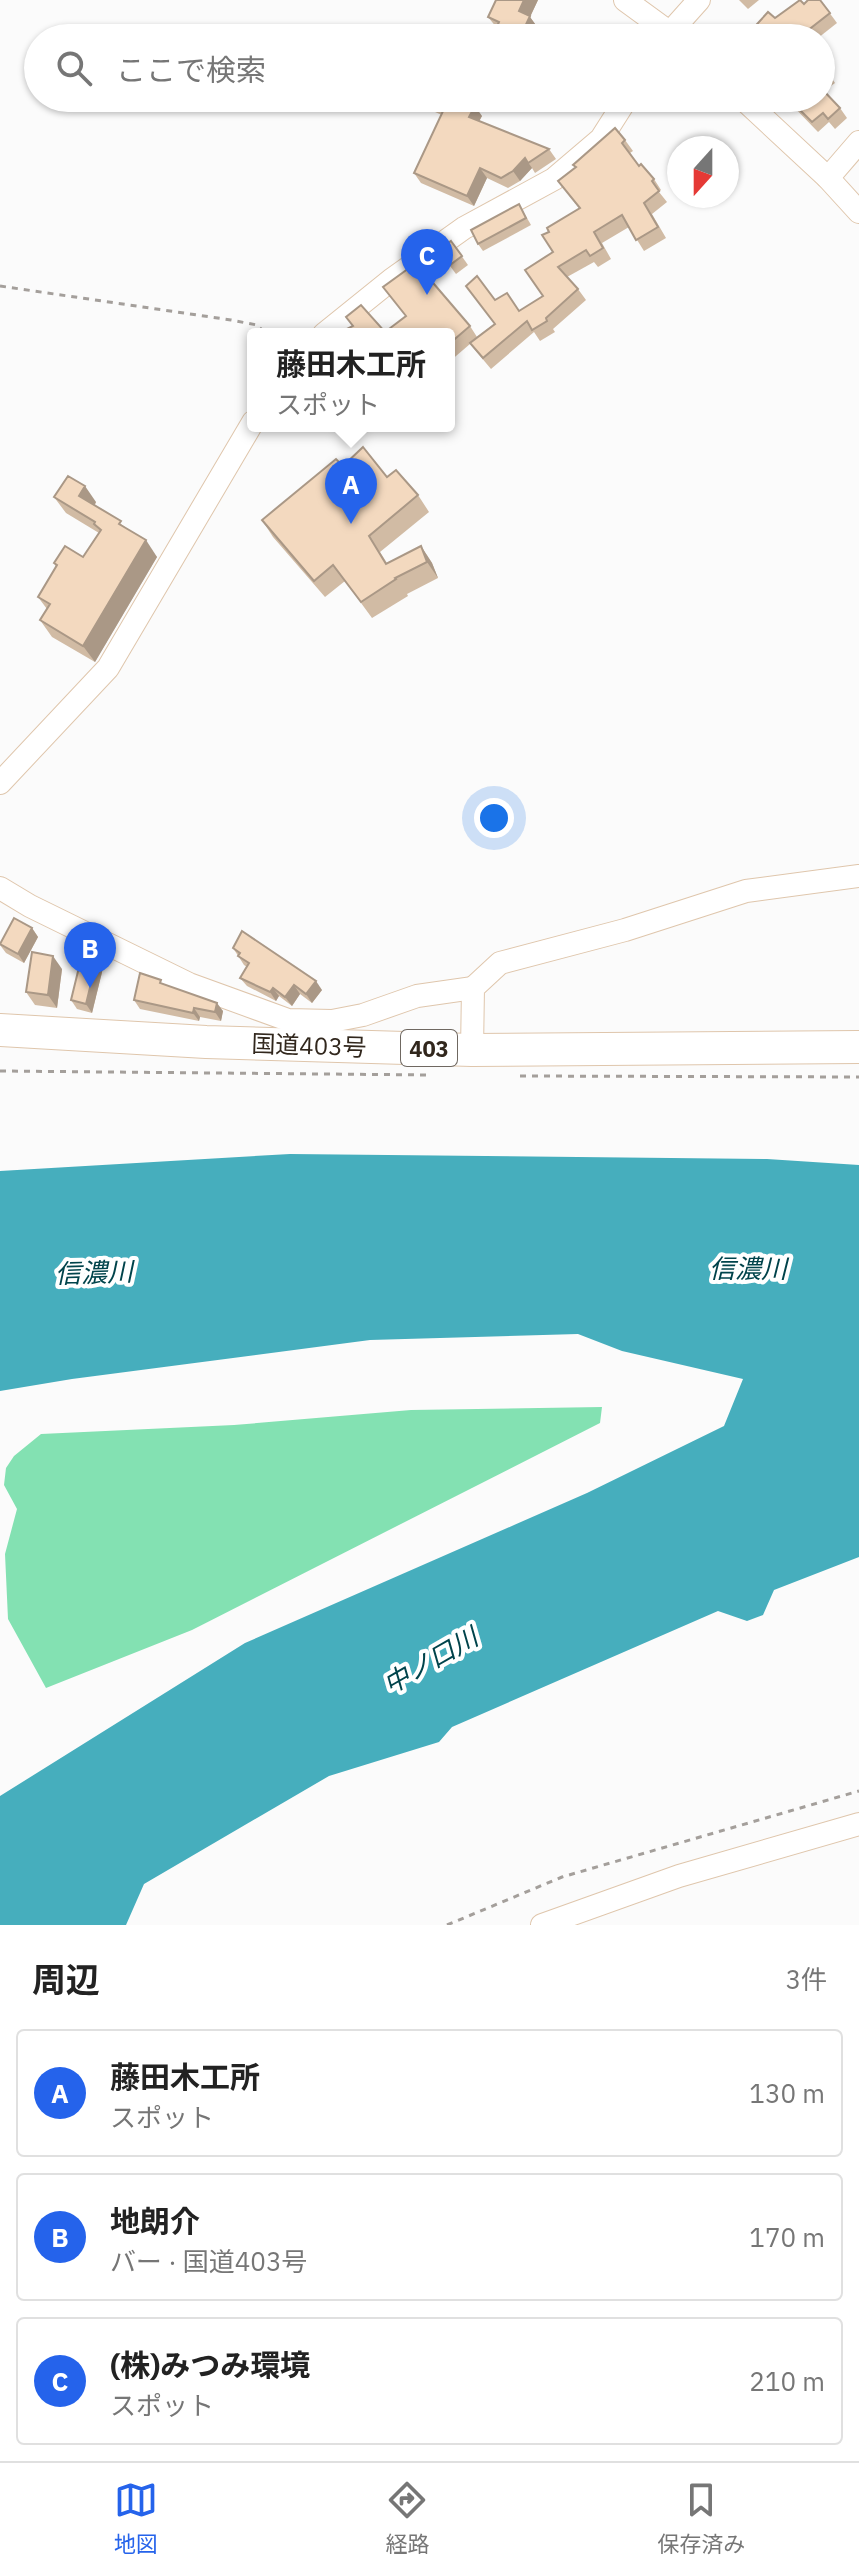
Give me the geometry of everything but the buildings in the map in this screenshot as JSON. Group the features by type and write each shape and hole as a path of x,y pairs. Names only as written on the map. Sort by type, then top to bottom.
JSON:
{"highway":[{"name":"国道403号","path":"0,1030 206,1042 472,1050 859,1047"}],"street":[{"path":"625,0 655,24"},
{"path":"680,24 699,0"},
{"path":"331,328 402,271 464,228 554,179 601,139 618,112"},
{"path":"757,112 828,178 859,212"},
{"path":"828,178 859,142"},
{"path":"0,783 108,668 247,432"},
{"path":"0,888 30,906 189,984 288,1020 332,1021 363,1015 417,996 473,988 500,963 625,930 746,891 859,876"},
{"path":"472,1050 473,988"},
{"path":"542,1925 679,1876 859,1824"}],"path":[{"path":"0,286 231,320 260,328"},
{"path":"447,1925 562,1877 859,1791"}],"green space":[{"path":"602,1407 600,1423 192,1630 46,1688 8,1619 5,1554 17,1509 4,1485 6,1468 14,1456 41,1434 234,1425 411,1410"}],"water":[{"path":"290,1154 767,1159 859,1165 859,1557 774,1590 763,1615 747,1621 718,1611 452,1727 439,1742 329,1776 144,1884 126,1925 0,1925 0,1796 245,1643 587,1493 724,1426 743,1379 622,1351 578,1334 370,1340 0,1391 0,1171"}],"place":[{"name":"(株)みつみ環境","path":"427,295"},
{"name":"藤田木工所","path":"351,524"},
{"name":"地朗介","path":"90,988"}],"water label":[{"name":"信濃川","path":"748,1268"},
{"name":"信濃川","path":"94,1272"},
{"name":"中ノ口川","path":"430,1660"}]}
